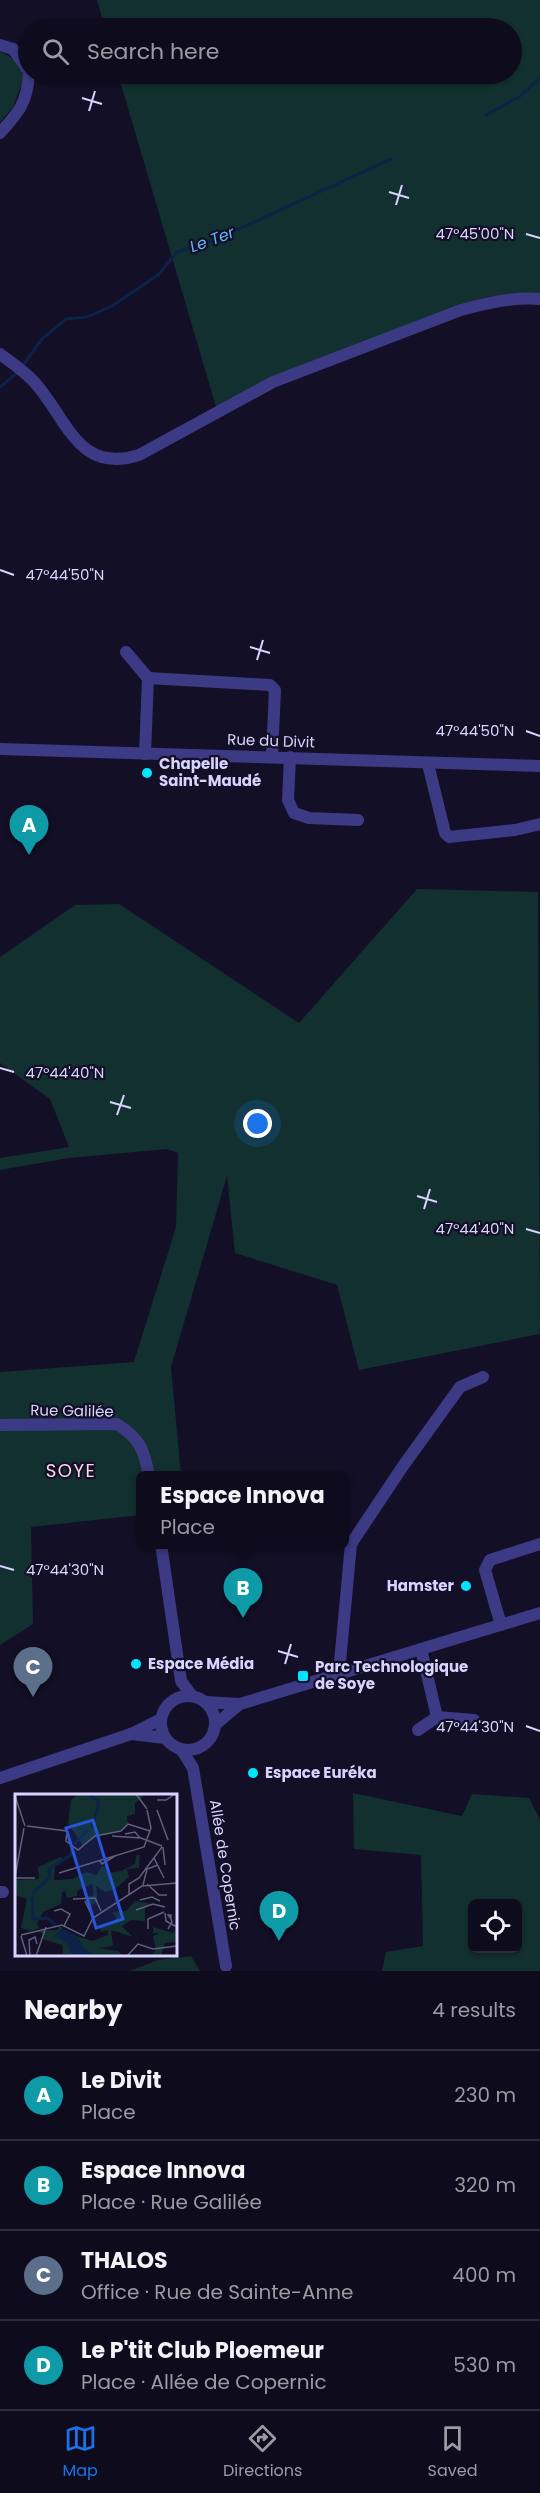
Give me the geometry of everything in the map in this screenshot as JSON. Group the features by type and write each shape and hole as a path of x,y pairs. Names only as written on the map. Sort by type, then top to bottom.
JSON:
{"street":[{"path":"0,45 13,49 18,56"},
{"path":"0,133 23,103 27,95 28,84"},
{"path":"0,354 35,382 89,453 104,460 122,461 139,455 273,382 428,322 492,302 521,298 540,299"},
{"path":"126,652 148,678 145,754"},
{"path":"148,678 270,685 275,690 272,756"},
{"name":"Rue du Divit","path":"0,749 290,756 428,764 540,766"},
{"path":"290,756 288,800 294,813 309,818 358,820"},
{"path":"428,764 445,833 449,837 514,830 540,824"},
{"path":"339,1673 351,1544 460,1387 483,1377"},
{"name":"Rue Galilée","path":"0,1425 117,1424 130,1432 144,1449 148,1471"},
{"path":"501,1625 485,1570 490,1560 540,1544"},
{"path":"162,1549 181,1681 192,1696 205,1702 240,1704 540,1613"},
{"path":"422,1649 437,1717"},
{"path":"174,1700 181,1681"},
{"path":"0,1778 131,1734 161,1719 168,1705 174,1700 192,1696"},
{"path":"205,1702 212,1711 216,1724"},
{"path":"131,1734 165,1738 181,1749 200,1748 211,1737 216,1724 240,1704"},
{"path":"417,1730 437,1717 474,1720"},
{"path":"161,1719 165,1738"},
{"name":"Allée de Copernic","path":"193,1768 200,1748"},
{"name":"Allée de Copernic","path":"181,1749 193,1768 226,1966"}],"green space":[{"path":"97,0 540,0 540,295 492,296 461,304 216,407 121,84 522,84 522,18 102,18"},
{"path":"0,52 18,64 18,84 22,84 13,107 0,122"},
{"path":"417,889 538,892 540,1334 359,1370 337,1285 235,1253 227,1176 171,1367 181,1471 136,1471 136,1516 31,1527 33,1624 0,1645 0,1372 134,1362 176,1227 178,1153 167,1149 69,1158 0,1170 0,1158 69,1147 50,1099 0,1063 0,957 75,905 119,904 299,1023"},
{"path":"353,1793 462,1816 472,1794 529,1798 540,1820 540,1971 382,1971 386,1952 423,1946 421,1855 354,1849"},
{"path":"191,1956 200,1971 130,1971 158,1960"}],"waterway":[{"name":"Le Ter","path":"486,115 519,97 540,78"},
{"name":"Le Ter","path":"24,364 42,339 66,319 87,317 112,306 158,275 177,252 215,240 391,159"},
{"name":"Le Ter","path":"0,387 16,374"}],"place":[{"name":"Chapelle Saint-Maudé","path":"147,773"},
{"name":"Le Divit","path":"29,855"},
{"name":"Hamster","path":"466,1586"},
{"name":"Espace Innova","path":"243,1618"},
{"name":"Espace Média","path":"136,1664"},
{"name":"Parc Technologique de Soye","path":"303,1676"},
{"name":"THALOS","path":"33,1697"},
{"name":"Espace Euréka","path":"253,1773"},
{"name":"Le P'tit Club Ploemeur","path":"279,1941"}],"district":[{"name":"SOYE","path":"71,1471"}]}
